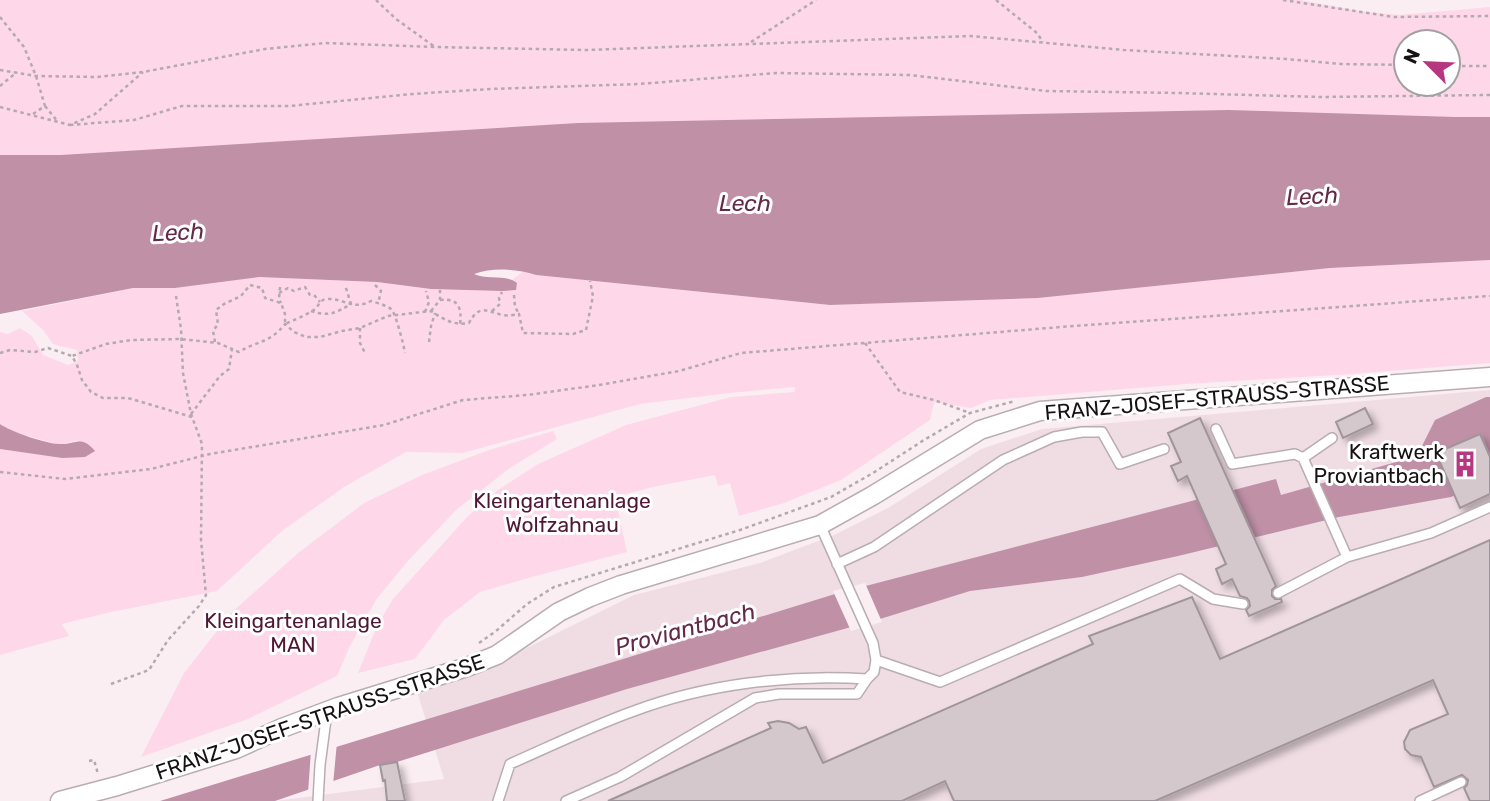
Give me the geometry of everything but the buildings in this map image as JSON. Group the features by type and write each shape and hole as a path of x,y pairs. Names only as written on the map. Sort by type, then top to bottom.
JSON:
{"street":[{"name":"FRANZ-JOSEF-STRAUSS-STRASSE","path":"60,801 236,749 327,710 467,667 497,655 559,612 590,597 621,585 820,525 980,430 1040,411 1490,377"}],"lane":[{"path":"1216,429 1232,464 1295,454 1303,458 1347,557"},
{"path":"839,568 1003,460 1054,437 1102,432 1120,464 1164,449"},
{"path":"1303,458 1332,438"},
{"path":"1278,593 1347,557 1431,533 1490,507"},
{"path":"566,801 620,778 755,698 779,694 857,694 874,672 876,660 873,643 820,525"},
{"path":"876,660 940,682 1180,579 1213,599 1243,604"},
{"path":"498,801 510,764 634,710 701,691 750,682 841,677 867,679"},
{"path":"318,801 327,710"},
{"path":"1420,801 1461,782"}],"path":[{"path":"376,0 396,19 435,47"},
{"path":"750,43 816,0"},
{"path":"996,0 1037,33 1043,42"},
{"path":"1283,0 1395,17 1490,16"},
{"path":"0,17 24,47 46,106 59,123"},
{"path":"0,70 36,76 97,77 143,72 265,49 325,43 586,50 971,36 1124,50 1392,65"},
{"path":"1462,66 1490,66"},
{"path":"0,86 17,72"},
{"path":"69,125 95,114 143,72"},
{"path":"0,107 69,125 134,120 182,106 289,106 412,94 639,84 776,73 910,75 1046,92 1320,97 1490,95"},
{"path":"32,116 46,106"},
{"path":"514,295 523,332 573,334 586,330 593,296 590,282"},
{"path":"215,342 213,331 218,324 216,310 241,296 250,285 262,288 265,298 281,303"},
{"path":"345,285 351,304"},
{"path":"375,285 381,291 378,304"},
{"path":"280,287 279,299 285,314 285,324 306,337 320,337 360,328 395,315 433,312 460,325 468,323 480,310 504,316 519,314"},
{"path":"279,293 288,288 294,290 305,287 310,295 320,302"},
{"path":"429,342 433,312 440,300 440,290"},
{"path":"425,312 429,302 426,291"},
{"path":"492,311 500,304 502,292"},
{"path":"111,684 149,670 168,640 206,596 201,540 202,444 191,415 183,373 176,296"},
{"path":"0,472 65,479 151,469 202,456 384,425 463,400 539,394 599,385 679,371 741,352 1490,296"},
{"path":"0,353 10,350 35,352 48,348 72,356 106,344 131,340 181,339 215,342 239,352 249,345 276,336 285,324 312,311 326,299 351,304 371,301 390,308 401,332 400,338 405,353"},
{"path":"440,300 448,299 457,303 462,312 460,325"},
{"path":"312,311 319,314 335,313 351,304"},
{"path":"360,328 360,343 365,353"},
{"path":"865,342 900,392 934,400 970,413"},
{"path":"191,415 219,376 229,369 232,349"},
{"path":"72,356 82,380 91,392 103,398 128,398 191,415"},
{"name":"FRANZ-JOSEF-STRAUSS-STRASSE","path":"475,646 527,604 554,587 740,530 831,497 970,413 1013,401 1027,400"},
{"path":"89,761 94,760 101,784"}],"shaded area":[{"path":"1490,390 1490,801 275,801 444,779 415,685 474,674 634,595 760,563 834,535 888,508 981,449 1042,429"}],"green space":[{"path":"0,0 1300,0 1399,15 1490,7 1490,117 0,155"},
{"name":"Kleingartenanlage Wolfzahnau","path":"1490,260 1490,363 990,400 971,408 934,402 930,420 841,480 784,503 739,516 730,483 718,486 715,475 615,497 627,552 480,592 444,620 415,659 358,673 377,626 393,599 467,517 498,490 538,464 626,425 731,397 794,392 795,387 640,404 463,453 406,452 344,487 282,531 217,591 62,624 69,636 0,655 0,449 62,458 79,440 60,445 7,430 0,424 0,332 8,334 20,328 32,336 43,355 68,365 78,361 77,350 53,344 43,330 22,311 133,288 175,288 259,277 502,291 517,283 513,279 524,271 536,275 830,305 1038,298 1330,268"},
{"name":"Kleingartenanlage MAN","path":"553,431 557,439 510,468 456,510 407,562 376,600 350,646 337,676 248,719 141,757 184,673 231,613 298,553 364,503 422,475 489,450"}],"water":[{"name":"Lech","path":"1228,110 1490,117 1490,260 1330,268 1038,298 830,305 505,270 474,274 513,280 517,283 516,290 431,289 377,282 259,277 175,288 133,288 0,314 0,155 61,155 578,123"},
{"path":"1490,397 1490,479 1451,497 1339,517 1082,577 970,591 880,619 627,689 397,762 380,765 275,801 160,801 835,594 1276,479 1281,495 1417,456 1435,420"},
{"path":"0,424 46,442 86,443 95,451 85,457 62,458 0,449"}],"pier":[{"path":"865,583 882,622 851,631 833,591"},
{"path":"337,742 333,785 308,793 311,750"}],"place":[{"name":"Kraftwerk Proviantbach","path":"1465,464"}],"water label":[{"name":"Proviantbach","path":"685,629"}]}
